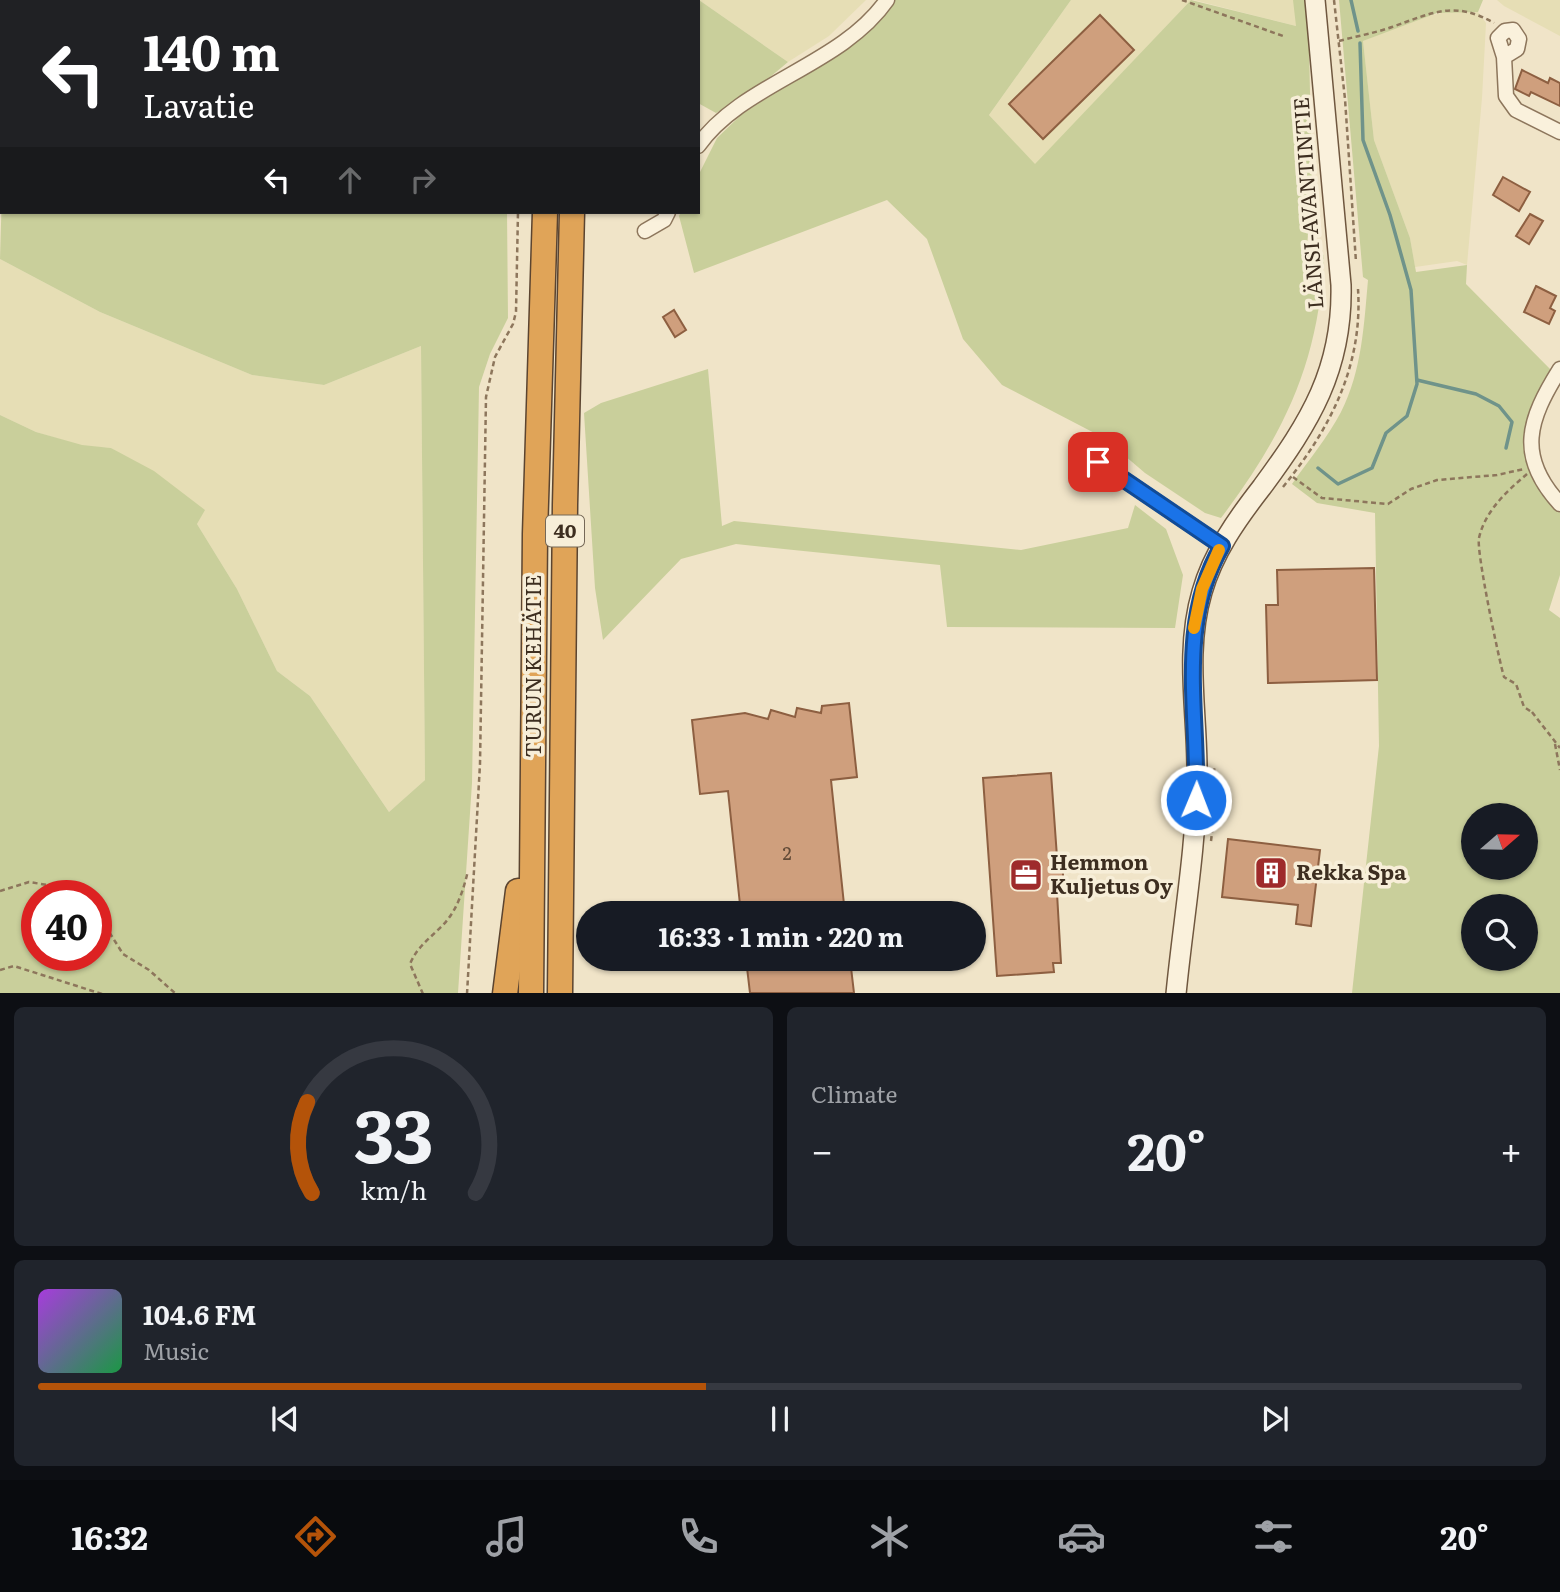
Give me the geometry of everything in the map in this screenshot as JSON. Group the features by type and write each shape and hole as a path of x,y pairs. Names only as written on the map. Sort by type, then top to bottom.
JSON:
{"highway":[{"name":"TURUN KEHÄTIE","path":"531,993 535,534 545,214"},
{"name":"TURUN KEHÄTIE","path":"560,993 565,492 572,214"},
{"path":"505,993 534,716"},
{"path":"562,851 576,993"}],"street":[{"path":"700,144 725,117 848,39 877,14 887,0"},
{"name":"LÄNSI-AVANTINTIE","path":"1176,993 1196,800 1193,640 1202,589 1222,546 1310,416 1325,385 1337,344 1341,285 1315,0"},
{"path":"1505,31 1513,30 1519,39 1517,49 1504,57 1506,96 1516,110 1560,132"},
{"path":"645,231 664,220 667,214"},
{"path":"1560,369 1534,417 1530,433 1534,467 1543,486 1560,504"},
{"path":"1098,462 1222,546"}],"path":[{"path":"1182,0 1283,36"},
{"path":"1334,0 1357,275"},
{"path":"1339,41 1392,27 1437,7 1478,11 1505,31"},
{"path":"467,993 480,764 486,397 495,357 513,324 516,312 518,214"},
{"path":"1277,494 1328,425 1340,400 1352,362 1358,288"},
{"path":"1292,476 1322,498 1388,503 1411,489 1437,480 1497,475 1534,467"},
{"path":"1534,467 1499,499 1478,540 1496,650 1504,677 1516,684 1524,707 1533,713 1560,748"},
{"path":"1555,744 1560,770"},
{"path":"1214,764 1216,799"},
{"path":"423,993 410,964 415,951 451,913 463,893 468,871"},
{"path":"0,891 21,884"},
{"path":"112,936 123,954 149,970 176,993"},
{"path":"0,970 14,966 102,993"}],"shaded area":[{"path":"700,0 866,0 829,36 788,62"},
{"path":"1071,0 1191,0 1035,165 989,115"},
{"path":"1194,0 1308,0 1296,26"},
{"path":"1497,0 1560,0 1560,36 1504,6"},
{"path":"1451,11 1478,12 1486,23 1467,265 1457,261 1415,267 1410,238 1374,140 1363,41 1419,18"},
{"path":"0,259 100,312 252,375 324,385 421,346 425,780 389,812 310,696 277,671 237,589 197,524 204,510 111,448 82,446 36,432 0,415"}],"green space":[{"path":"894,0 1071,0 989,115 1035,164 1191,0 1296,26 1293,0 1308,0 1312,185 1307,246 1324,255 1321,294 1315,329 1295,395 1263,456 1221,518 1205,513 1145,473 1104,438 1002,385 963,339 927,239 887,200 694,273 679,216 700,214 700,172 717,138 742,114 865,35"},
{"path":"1339,0 1483,0 1478,12 1437,13 1363,41 1374,140 1410,238 1416,272 1467,265 1466,284 1554,373 1532,410 1526,427 1525,444 1527,461 1534,478 1560,513 1560,575 1549,610 1560,618 1560,993 1352,993 1379,746 1375,513 1317,503 1292,484 1330,431 1354,380 1368,280 1363,277"},
{"path":"700,1 788,62 751,93 716,113 700,104"},
{"path":"1,214 507,214 508,318 490,354 479,387 472,783 458,993 0,993 0,415 36,432 82,445 111,448 154,471 205,510 197,524 237,589 277,671 310,696 389,812 425,780 421,346 324,385 252,375 100,312 0,259"},
{"path":"708,369 722,526 734,521 1021,550 1128,528 1135,505 1166,529 1183,575 1175,628 947,627 940,565 736,544 681,559 603,640 595,588 584,413 601,403"}],"building":[{"path":"1100,15 1134,50 1043,139 1009,104"},
{"path":"1522,70 1548,83 1550,78 1560,83 1560,106 1531,92 1529,96 1515,89"},
{"path":"1503,177 1530,192 1519,211 1493,195"},
{"path":"1530,214 1543,221 1529,244 1516,236"},
{"path":"1536,286 1556,296 1550,308 1555,311 1549,324 1524,312"},
{"path":"674,310 686,330 675,337 663,317"},
{"path":"1374,568 1377,680 1268,683 1266,605 1278,605 1277,570"},
{"path":"849,703 857,777 831,780 844,901 740,901 728,791 700,794 692,720 745,713 768,719 771,710 795,717 797,708 821,713 822,706"},
{"name":"Hemmon Kuljetus Oy","path":"1051,773 1057,857 1062,857 1064,893 1057,893 1061,963 1053,963 1054,972 997,976 983,778"},
{"name":"Rekka Spa","path":"1228,839 1320,850 1311,926 1296,924 1298,905 1222,897"},
{"path":"747,971 851,971 854,993 750,993"}],"waterway":[{"path":"1351,0 1358,31"},
{"path":"1318,468 1338,484 1372,468 1386,433 1407,416 1417,384 1411,290 1390,215 1363,140 1360,43"},
{"path":"1417,380 1476,394 1499,406 1512,422 1506,448"}],"slow traffic":[{"path":"1194,628 1202,589 1219,550"}],"place":[{"name":"Rekka Spa","path":"1271,873"},
{"name":"Hemmon Kuljetus Oy","path":"1026,875"}],"route":[{"path":"1098,462 1222,546 1202,589 1193,640 1196,800"}]}
